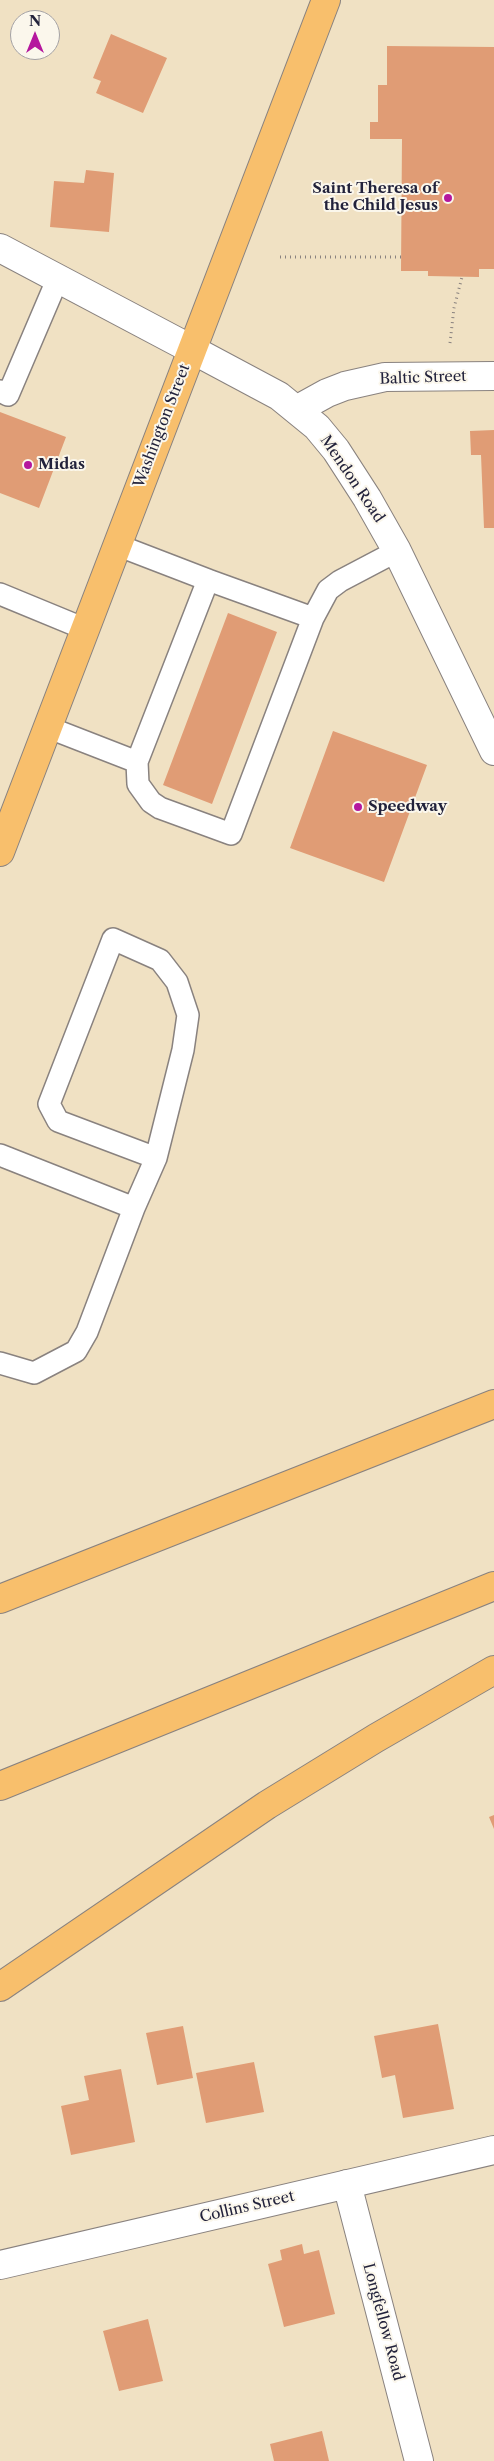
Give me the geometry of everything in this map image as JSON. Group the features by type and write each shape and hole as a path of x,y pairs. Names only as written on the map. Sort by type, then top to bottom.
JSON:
{"main road":[{"name":"Washington Street","path":"0,852 326,0"},
{"path":"0,1598 494,1404"},
{"path":"0,1786 494,1586"},
{"path":"0,1987 267,1805 376,1738 494,1670"}],"street":[{"name":"Mendon Road","path":"0,248 271,392 298,409 317,427 336,450 367,498 396,551 494,751"},
{"name":"Baltic Street","path":"298,409 327,393 346,386 385,377 494,376"},
{"name":"Collins Street","path":"0,2265 494,2150"},
{"name":"Longfellow Road","path":"347,2184 419,2461"}],"lane":[{"path":"0,392 8,395 58,278"},
{"path":"117,545 313,618"},
{"path":"208,580 137,762 138,784 151,802 160,808 231,834 313,618 328,590 340,581 396,551"},
{"path":"0,594 85,629"},
{"path":"48,727 137,762"},
{"path":"0,1363 34,1373 76,1352 87,1332 134,1208 156,1158 183,1050 188,1015 177,982 160,960 113,939 49,1104 58,1121 156,1158"},
{"path":"0,1155 134,1208"}],"path":[{"path":"280,257 401,257"},
{"path":"449,350 454,308 462,277"}],"building":[{"path":"111,34 167,58 143,113 96,93 101,81 93,78"},
{"name":"Saint Theresa of the Child Jesus","path":"387,46 494,47 494,269 479,269 479,277 428,276 428,271 401,271 402,139 370,139 370,122 378,122 378,85 387,85"},
{"path":"86,170 114,173 109,232 50,227 54,181 84,183"},
{"name":"Midas","path":"0,412 66,437 39,508 0,493"},
{"path":"494,430 494,528 484,528 481,455 471,455 470,431"},
{"path":"228,613 277,632 212,804 163,785"},
{"name":"Speedway","path":"333,731 427,765 384,882 290,848"},
{"path":"494,1815 494,1829 489,1817"},
{"path":"438,2024 454,2109 403,2118 395,2075 382,2078 374,2036"},
{"path":"183,2026 193,2078 157,2085 146,2033"},
{"path":"254,2062 264,2112 206,2123 196,2073"},
{"path":"121,2069 135,2142 71,2155 61,2106 89,2100 84,2076"},
{"path":"302,2244 304,2254 319,2250 335,2314 284,2327 268,2264 282,2260 280,2250"},
{"path":"148,2319 163,2381 119,2391 103,2331"},
{"path":"322,2431 329,2461 274,2461 270,2444"}],"place":[{"name":"Saint Theresa of the Child Jesus","path":"448,198"},
{"name":"Midas","path":"28,465"},
{"name":"Speedway","path":"358,807"}]}
